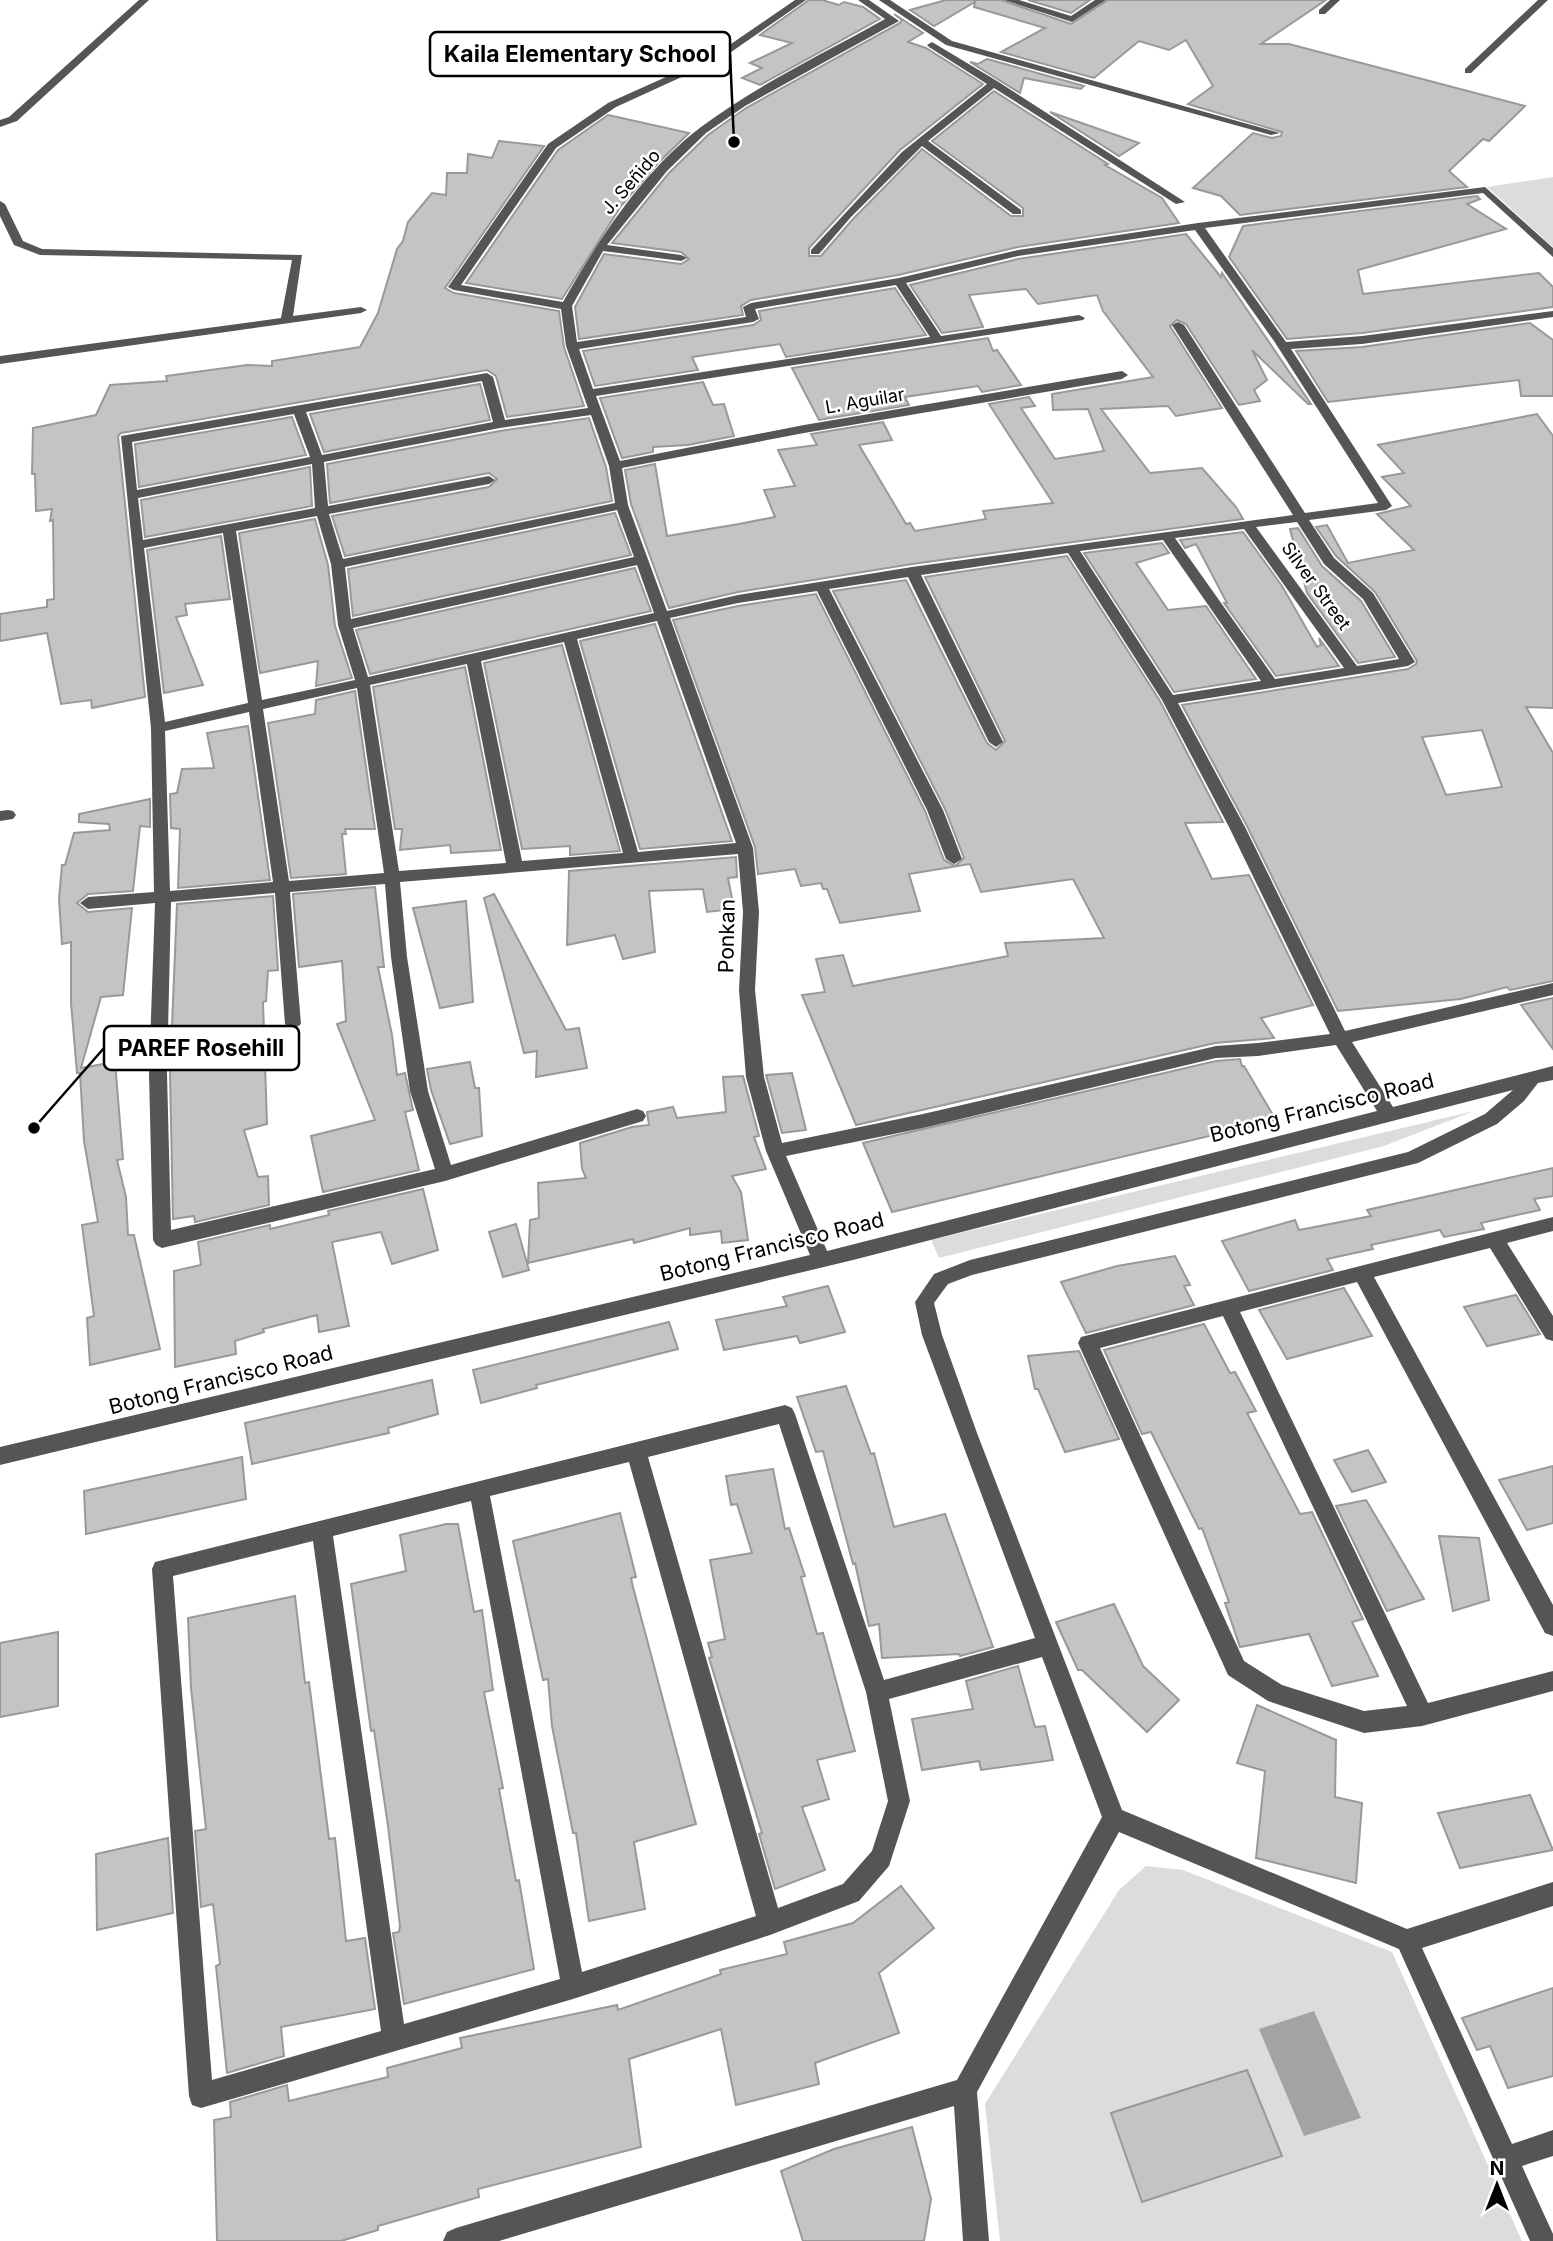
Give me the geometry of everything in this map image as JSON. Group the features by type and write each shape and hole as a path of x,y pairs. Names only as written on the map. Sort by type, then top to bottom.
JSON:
{"street":[{"path":"0,124 13,119 144,0"},
{"path":"615,466 572,346 566,306 454,287 552,146 612,105 718,57 801,0"},
{"path":"863,0 1181,202"},
{"path":"884,0 949,43 1275,133"},
{"path":"1009,0 1072,19 1101,0"},
{"path":"1322,12 1335,0"},
{"path":"1468,71 1543,0"},
{"name":"J. Señido","path":"566,306 600,247 663,169 702,131 741,104 891,19"},
{"path":"816,252 906,154 994,83"},
{"path":"923,142 1017,212"},
{"path":"572,346 753,319 751,306 899,281 1018,253 1198,226 1485,190 1553,254"},
{"path":"0,204 18,243 40,253 298,257 286,320"},
{"path":"158,729 661,616 821,586 1072,548 1386,506 1282,346 1198,226"},
{"path":"600,247 681,258"},
{"path":"899,281 938,340"},
{"path":"0,359 361,310"},
{"path":"1282,346 1362,340 1553,314"},
{"path":"590,393 1079,318"},
{"path":"1169,700 1408,662 1368,596 1329,561 1178,325"},
{"name":"L. Aguilar","path":"615,466 804,429 1122,374"},
{"path":"499,424 487,377 125,439 158,729 163,896 158,1074 162,1240 445,1174 637,1116"},
{"path":"299,410 318,460 322,511 338,565 345,625 363,682 392,877 399,957 419,1091 445,1174"},
{"path":"132,495 499,424 596,411"},
{"name":"Ponkan","path":"615,466 622,505 745,848 751,912 747,990 755,1077 775,1152 821,1258"},
{"path":"139,545 489,480"},
{"path":"338,565 622,505"},
{"name":"Silver Street","path":"1247,524 1354,670"},
{"path":"229,528 282,887 293,1024"},
{"path":"1166,535 1271,684"},
{"path":"1072,548 1169,700 1237,827 1340,1037 1388,1114"},
{"path":"345,625 641,560"},
{"path":"912,571 996,742"},
{"path":"821,586 935,810 954,859"},
{"path":"569,636 632,858"},
{"path":"473,658 514,867"},
{"path":"88,903 745,848"},
{"path":"775,1152 923,1121 1216,1052 1253,1051 1340,1037 1553,989"},
{"path":"1543,1075 1491,1119 1412,1158 970,1268 941,1279 924,1302 932,1335 1114,1818 1406,1941 1553,1894"},
{"name":"Botong Francisco Road","path":"0,1456 821,1258 1543,1075"},
{"path":"1553,1224 1088,1343 1236,1668 1276,1694 1364,1722 1422,1715 1553,1681"},
{"path":"1495,1238 1553,1333"},
{"path":"1362,1273 1553,1626"},
{"path":"1228,1307 1422,1715"},
{"path":"785,1414 877,1692 899,1801 881,1858 851,1893 771,1923 573,1987 201,2096 162,1569 479,1490 785,1414"},
{"path":"636,1451 771,1923"},
{"path":"479,1490 573,1987"},
{"path":"322,1529 394,2038"},
{"path":"877,1692 1047,1646"},
{"path":"976,2241 965,2090 1114,1818"},
{"path":"1406,1941 1543,2241"},
{"path":"456,2241 965,2090"},
{"path":"1505,2159 1553,2143"}],"shaded area":[{"path":"1553,177 1553,247 1487,187"},
{"path":"1474,1111 1384,1146 939,1258 931,1240"},
{"path":"1146,1866 1183,1870 1392,1952 1522,2241 1000,2241 985,2104 1119,1890"},
{"path":"1314,2011 1361,2118 1304,2136 1259,2029"}],"building":[{"path":"809,0 822,0 839,5 844,2 863,7 880,19 760,85 742,78 762,68 750,63 792,43 760,35"},
{"path":"946,0 1001,0 1071,24 1108,0 1326,0 1261,44 1289,44 1525,106 1489,141 1483,139 1449,171 1467,187 1240,215 1221,196 1193,188 1253,133 1272,138 1281,136 1282,132 1188,104 1213,86 1186,40 1169,50 1139,41 1094,78 1001,52 1045,28 974,7 975,2 934,26 910,10"},
{"path":"1028,0 1090,0 1071,13"},
{"path":"894,14 923,33 908,42 926,48 983,84 900,150 809,248 809,256 821,256 853,219 922,149 1011,216 1023,216 1023,208 932,141 994,91 1108,164 1105,165 1162,198 1179,223 1018,247 898,275 751,300 741,306 743,315 579,339 575,307 604,254 681,264 689,259 681,252 612,243 669,173 708,135 746,108 900,23 902,20"},
{"path":"987,59 1084,86 1081,89 1024,78 1020,93 970,62 978,64"},
{"path":"1050,112 1139,143 1119,156"},
{"path":"608,115 689,133 658,163 621,206 562,299 466,283 558,150"},
{"path":"499,141 544,146 445,288 454,293 559,311 564,347 584,406 507,417 496,376 487,370 121,433 118,436 145,697 92,708 91,700 61,704 47,633 0,641 0,614 47,607 47,600 54,599 53,520 50,521 52,509 36,511 35,474 32,474 33,428 96,415 110,385 167,381 166,376 247,365 272,366 272,361 360,347 378,313 408,222 432,193 446,195 447,173 467,173 468,154 492,158"},
{"path":"1477,196 1480,199 1467,204 1506,229 1358,270 1363,294 1539,273 1553,287 1553,307 1362,333 1287,339 1229,257 1243,226"},
{"path":"1186,234 1221,277 1222,273 1311,404 1252,350 1267,380 1254,390 1260,401 1239,405 1186,324 1177,320 1170,326 1222,408 1176,416 1168,406 1101,409 1150,473 1202,468 1243,519 912,564 738,592 669,608 631,504 625,470 655,464 667,536 739,524 775,517 764,490 795,486 778,450 817,445 811,434 883,422 892,440 859,445 906,524 910,523 915,531 986,519 983,511 1053,503 989,404 1029,397 1035,406 1021,408 1055,459 1104,451 1088,409 1053,410 1052,394 1153,377 1103,311 1097,295 1038,304 1026,289 969,295 983,327 942,333 910,285 1018,259"},
{"path":"895,288 926,335 786,357 780,344 692,357 698,370 595,386 583,351 753,325 761,320 759,311"},
{"path":"1530,323 1553,340 1553,396 1521,396 1519,380 1328,402 1296,351 1362,347"},
{"path":"988,338 993,351 997,350 1021,385 982,392 978,386 905,397 909,405 819,420 792,368"},
{"path":"703,382 713,405 724,404 734,436 688,445 653,447 653,452 622,458 600,398"},
{"path":"480,384 490,420 324,452 310,414"},
{"path":"1537,414 1553,436 1553,708 1526,707 1553,753 1553,981 1510,990 1507,987 1461,999 1338,1011 1247,826 1182,705 1408,669 1416,664 1417,661 1375,592 1336,556 1316,527 1327,525 1348,563 1414,550 1377,514 1411,506 1382,477 1404,473 1378,445","holes":["1482,730 1502,787 1446,795 1422,737"]},
{"path":"292,417 306,455 139,487 135,444"},
{"path":"589,418 606,467 612,501 345,556 332,516 489,487 497,479 489,473 330,503 327,464 500,431"},
{"path":"310,467 312,506 145,537 141,500"},
{"path":"615,513 631,555 353,616 348,569"},
{"path":"315,519 328,565 335,626 352,678 316,686 318,661 260,673 239,533"},
{"path":"1298,528 1322,566 1361,601 1395,657 1358,663 1307,593 1290,529"},
{"path":"1243,532 1282,586 1317,647 1321,645 1319,638 1339,666 1276,676 1224,603 1227,603 1196,544 1185,548 1180,540"},
{"path":"221,536 230,599 185,604 187,615 176,617 203,685 164,693 147,550"},
{"path":"1162,543 1169,553 1136,563 1168,610 1206,606 1256,679 1174,692 1084,553"},
{"path":"1067,556 1160,701 1223,822 1185,823 1212,879 1249,875 1313,1005 1261,1018 1274,1038 1215,1043 856,1125 802,995 825,992 816,959 843,955 853,986 1008,956 1005,943 1104,938 1073,879 981,892 970,864 909,874 920,911 840,923 827,889 823,889 821,883 801,886 795,869 758,874 755,847 673,620 738,606 816,594 925,811 944,860 955,866 964,858 945,809 833,591 906,580 987,743 996,750 1005,741 925,577"},
{"path":"635,568 651,611 370,674 356,630"},
{"path":"655,624 732,841 640,849 580,641"},
{"path":"562,645 620,851 570,855 570,846 522,849 484,663"},
{"path":"465,667 501,850 451,853 450,845 400,850 402,829 395,829 373,687"},
{"path":"355,691 375,829 345,829 346,834 342,834 346,874 291,878 268,723 315,714 316,700"},
{"path":"248,726 270,880 178,888 180,829 171,828 170,794 177,793 182,769 214,768 207,733"},
{"path":"150,799 150,827 140,826 133,891 88,894 77,903 88,912 132,908 123,995 101,997 81,1068 115,1062 123,1159 117,1160 126,1197 128,1235 134,1235 160,1349 90,1365 87,1318 94,1316 82,1225 98,1222 84,1141 80,1073 77,1073 71,1003 71,942 62,944 59,899 62,865 65,865 74,833 110,830 109,824 79,822 79,814"},
{"path":"736,857 737,877 728,878 734,909 707,912 703,889 649,891 655,952 623,959 615,935 567,945 569,871"},
{"path":"375,887 384,967 378,967 397,1075 405,1073 413,1110 405,1112 419,1170 323,1192 311,1136 375,1120 337,1024 346,1021 342,961 299,967 293,894"},
{"path":"494,894 566,1030 579,1028 587,1068 536,1077 537,1051 524,1053 484,898"},
{"path":"273,896 278,970 268,971 266,1001 263,1002 267,1124 244,1130 258,1177 268,1176 269,1205 195,1222 194,1216 173,1219 170,1074 177,904"},
{"path":"466,901 473,1002 440,1008 413,908"},
{"path":"1553,998 1553,1049 1521,1005"},
{"path":"1240,1059 1276,1120 892,1212 863,1143 1216,1061"},
{"path":"470,1062 475,1088 479,1088 482,1136 450,1144 431,1090 427,1069"},
{"path":"792,1073 806,1130 782,1133 766,1075"},
{"path":"743,1076 759,1136 754,1137 766,1169 732,1176 741,1192 748,1240 722,1243 721,1231 690,1235 690,1228 634,1243 633,1239 528,1263 530,1220 539,1218 538,1183 586,1178 582,1169 580,1143 632,1127 649,1125 647,1112 673,1107 677,1118 726,1112 723,1077"},
{"path":"1553,1168 1553,1196 1534,1199 1540,1210 1481,1223 1484,1229 1444,1237 1440,1230 1371,1245 1373,1249 1327,1259 1333,1270 1249,1291 1222,1241 1295,1220 1299,1230 1371,1216 1367,1210"},
{"path":"423,1189 438,1250 392,1264 381,1232 332,1242 349,1326 319,1332 317,1315 263,1329 264,1332 235,1341 236,1354 175,1367 174,1271 201,1265 198,1242 270,1225 270,1229 329,1215 328,1211"},
{"path":"516,1224 529,1270 503,1277 489,1232"},
{"path":"1175,1256 1190,1285 1184,1286 1194,1305 1086,1333 1061,1282 1117,1266"},
{"path":"828,1286 845,1332 800,1343 797,1336 724,1350 716,1320 787,1306 783,1297"},
{"path":"1344,1288 1372,1336 1287,1359 1259,1310"},
{"path":"1516,1295 1540,1334 1487,1346 1464,1307"},
{"path":"669,1322 678,1349 536,1385 537,1388 481,1403 473,1370"},
{"path":"1204,1324 1230,1373 1235,1372 1256,1411 1247,1413 1300,1514 1312,1512 1363,1619 1352,1622 1378,1676 1332,1686 1309,1634 1240,1647 1225,1603 1229,1602 1202,1528 1199,1529 1151,1432 1142,1434 1104,1350"},
{"path":"1079,1351 1119,1439 1065,1452 1038,1389 1035,1389 1028,1356"},
{"path":"432,1380 438,1414 388,1428 389,1433 252,1464 245,1423"},
{"path":"846,1386 871,1454 874,1453 894,1527 945,1514 993,1647 960,1656 882,1658 879,1624 869,1626 855,1563 853,1564 823,1451 816,1452 797,1397"},
{"path":"1368,1450 1386,1482 1352,1492 1334,1460"},
{"path":"242,1457 246,1499 86,1534 84,1491"},
{"path":"1553,1466 1553,1523 1527,1530 1499,1480"},
{"path":"773,1469 785,1529 789,1528 805,1576 801,1577 817,1634 823,1633 855,1751 817,1760 829,1799 802,1807 825,1870 775,1889 759,1834 762,1833 709,1658 712,1657 708,1643 725,1639 710,1560 752,1553 737,1504 731,1505 726,1476"},
{"path":"1366,1500 1424,1599 1387,1611 1336,1506"},
{"path":"620,1513 636,1577 631,1578 633,1587 696,1824 634,1842 645,1909 589,1921 576,1833 573,1833 552,1726 548,1679 543,1680 513,1541"},
{"path":"446,1524 458,1524 474,1612 482,1610 493,1690 484,1692 503,1788 499,1789 516,1881 519,1880 534,1969 404,2004 393,1933 399,1932 400,1926 388,1826 374,1730 371,1731 351,1584 406,1571 400,1535"},
{"path":"1439,1536 1479,1538 1489,1600 1453,1611"},
{"path":"295,1596 305,1683 309,1682 329,1839 335,1838 346,1941 365,1938 375,2009 281,2027 284,2056 227,2073 216,1966 220,1964 213,1904 201,1907 195,1831 206,1829 191,1688 188,1618"},
{"path":"1114,1604 1143,1666 1179,1700 1147,1732 1082,1670 1078,1670 1056,1622"},
{"path":"58,1632 58,1706 0,1717 0,1643"},
{"path":"1018,1666 1035,1727 1045,1726 1053,1760 981,1770 979,1761 922,1770 912,1719 973,1709 966,1681"},
{"path":"1257,1705 1336,1740 1335,1797 1362,1803 1356,1883 1256,1858 1265,1771 1237,1763"},
{"path":"1530,1795 1553,1850 1460,1868 1438,1813"},
{"path":"168,1838 173,1913 97,1930 96,1854"},
{"path":"901,1886 934,1928 879,1973 899,2033 815,2063 819,2084 736,2105 721,2029 629,2059 641,2147 478,2189 479,2197 378,2226 378,2230 341,2241 217,2241 214,2120 231,2117 230,2102 287,2085 289,2101 388,2077 387,2068 462,2048 460,2038 617,2005 618,2010 721,1974 720,1970 787,1954 784,1942 853,1923"},
{"path":"1553,1988 1553,2076 1508,2088 1490,2046 1477,2050 1462,2018"},
{"path":"1247,2070 1282,2156 1142,2202 1111,2113"},
{"path":"912,2127 931,2199 924,2241 803,2241 781,2171 834,2149"}],"place":[{"name":"Kaila Elementary School","path":"734,142"},
{"name":"PAREF Rosehill","path":"34,1128"}]}
